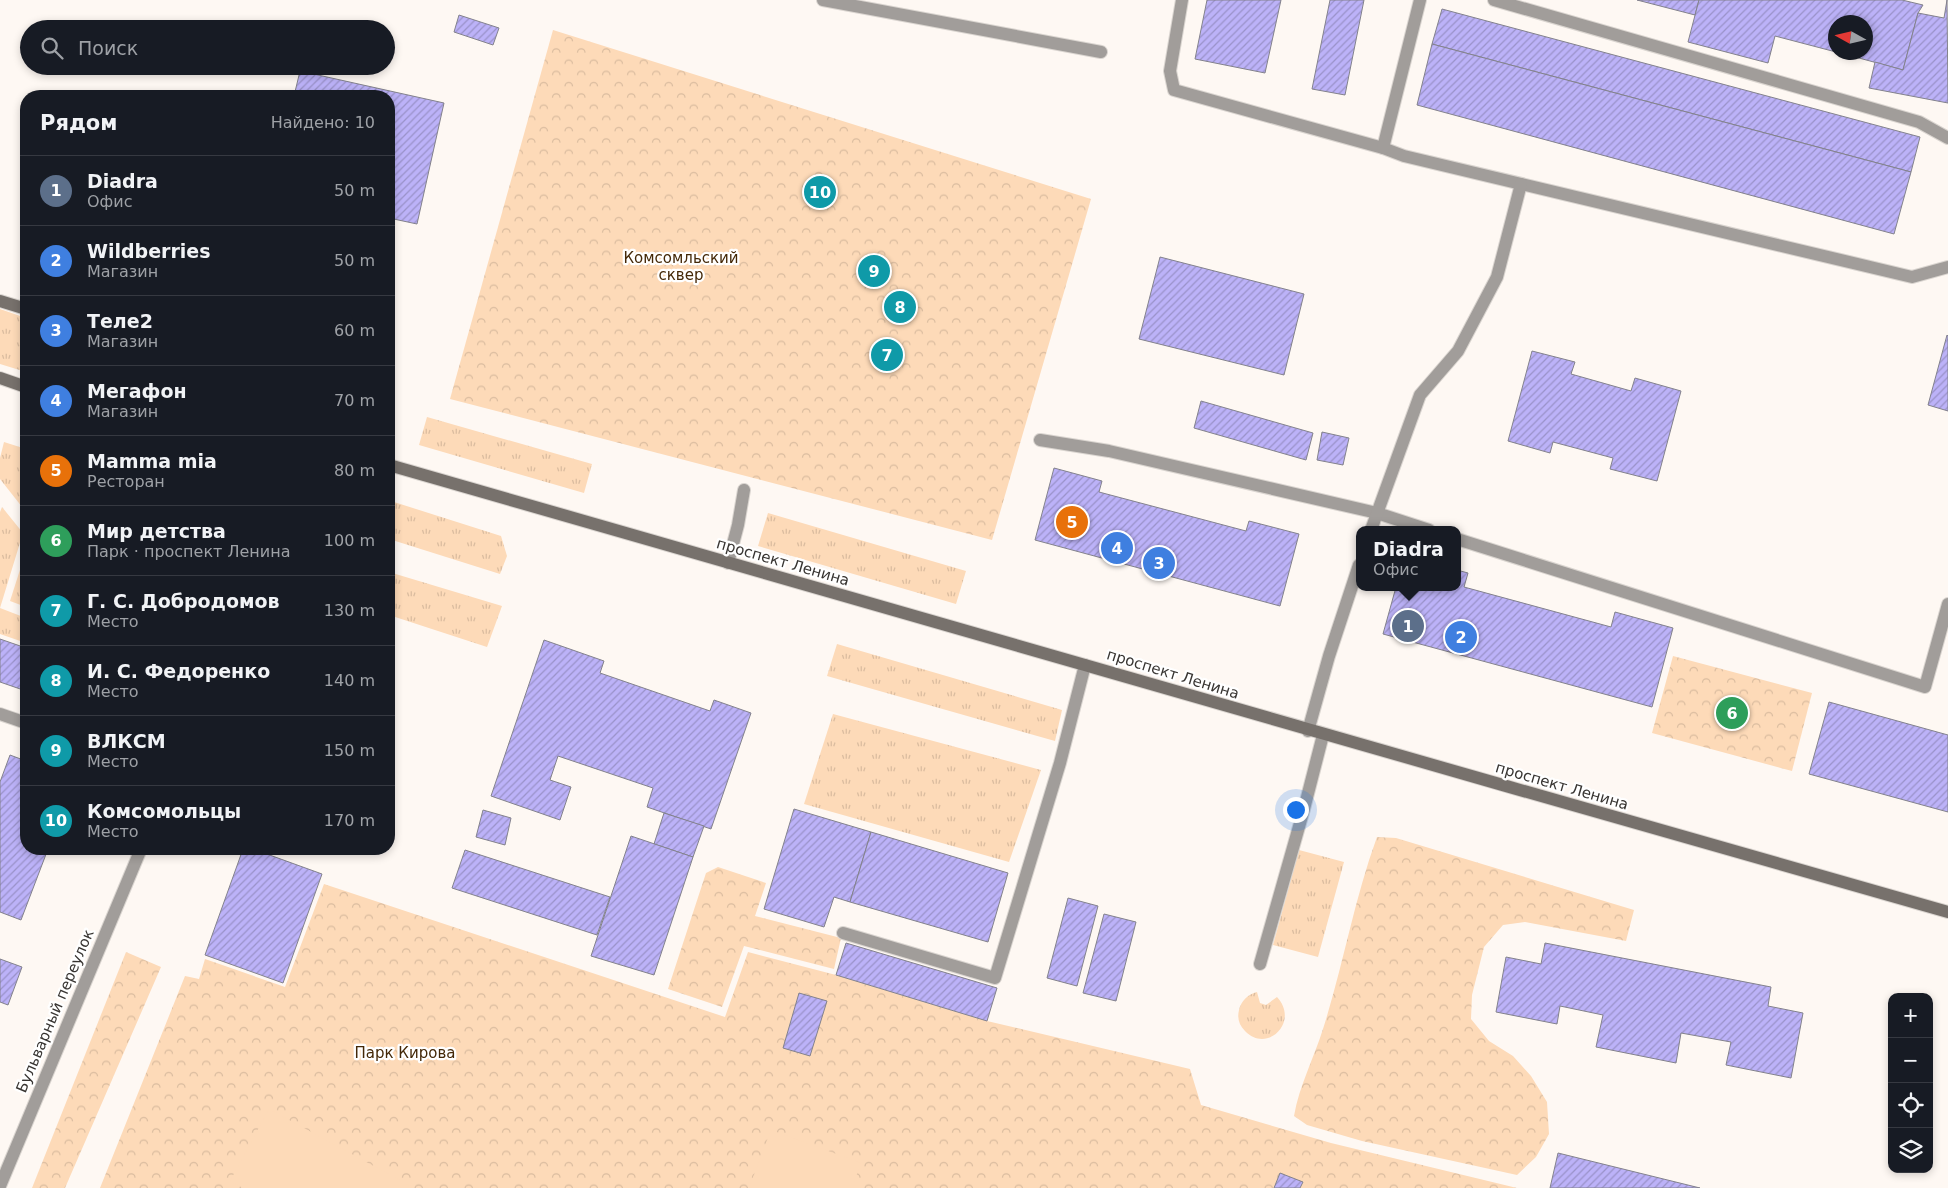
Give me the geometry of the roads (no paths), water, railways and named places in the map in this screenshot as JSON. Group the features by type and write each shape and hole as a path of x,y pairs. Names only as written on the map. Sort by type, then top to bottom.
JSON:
{"main road":[{"path":"0,300 20,308"},
{"path":"0,378 20,385"},
{"name":"проспект Ленина","path":"395,466 1084,664 1308,731 1948,912"}],"street":[{"path":"823,0 1102,52"},
{"path":"1182,0 1170,70 1174,90 1384,148 1404,156 1912,277 1948,268"},
{"path":"1384,148 1420,0"},
{"path":"1494,0 1919,122 1948,138"},
{"path":"1372,526 1420,396 1458,351 1497,277 1521,184"},
{"path":"1040,440 1109,451 1376,513 1416,526"},
{"path":"728,563 738,525 744,490"},
{"path":"1461,540 1925,687 1948,604"},
{"path":"1308,731 1329,656 1356,574"},
{"path":"843,933 995,978 1060,763 1084,664"},
{"path":"0,714 20,721"},
{"path":"1260,964 1323,734"},
{"name":"Бульварный переулок","path":"0,1186 138,855"}],"place":[{"name":"Комсомольцы","path":"820,192"},
{"name":"ВЛКСМ","path":"874,271"},
{"name":"И. С. Федоренко","path":"900,307"},
{"name":"Г. С. Добродомов","path":"887,355"},
{"name":"Mamma mia","path":"1072,522"},
{"name":"Мегафон","path":"1117,548"},
{"name":"Теле2","path":"1159,563"},
{"name":"Diadra","path":"1408,626"},
{"name":"Wildberries","path":"1461,637"},
{"name":"Мир детства","path":"1732,713"}],"park label":[{"name":"Комсомльский сквер","path":"681,266"},
{"name":"Парк Кирова","path":"405,1053"}]}
